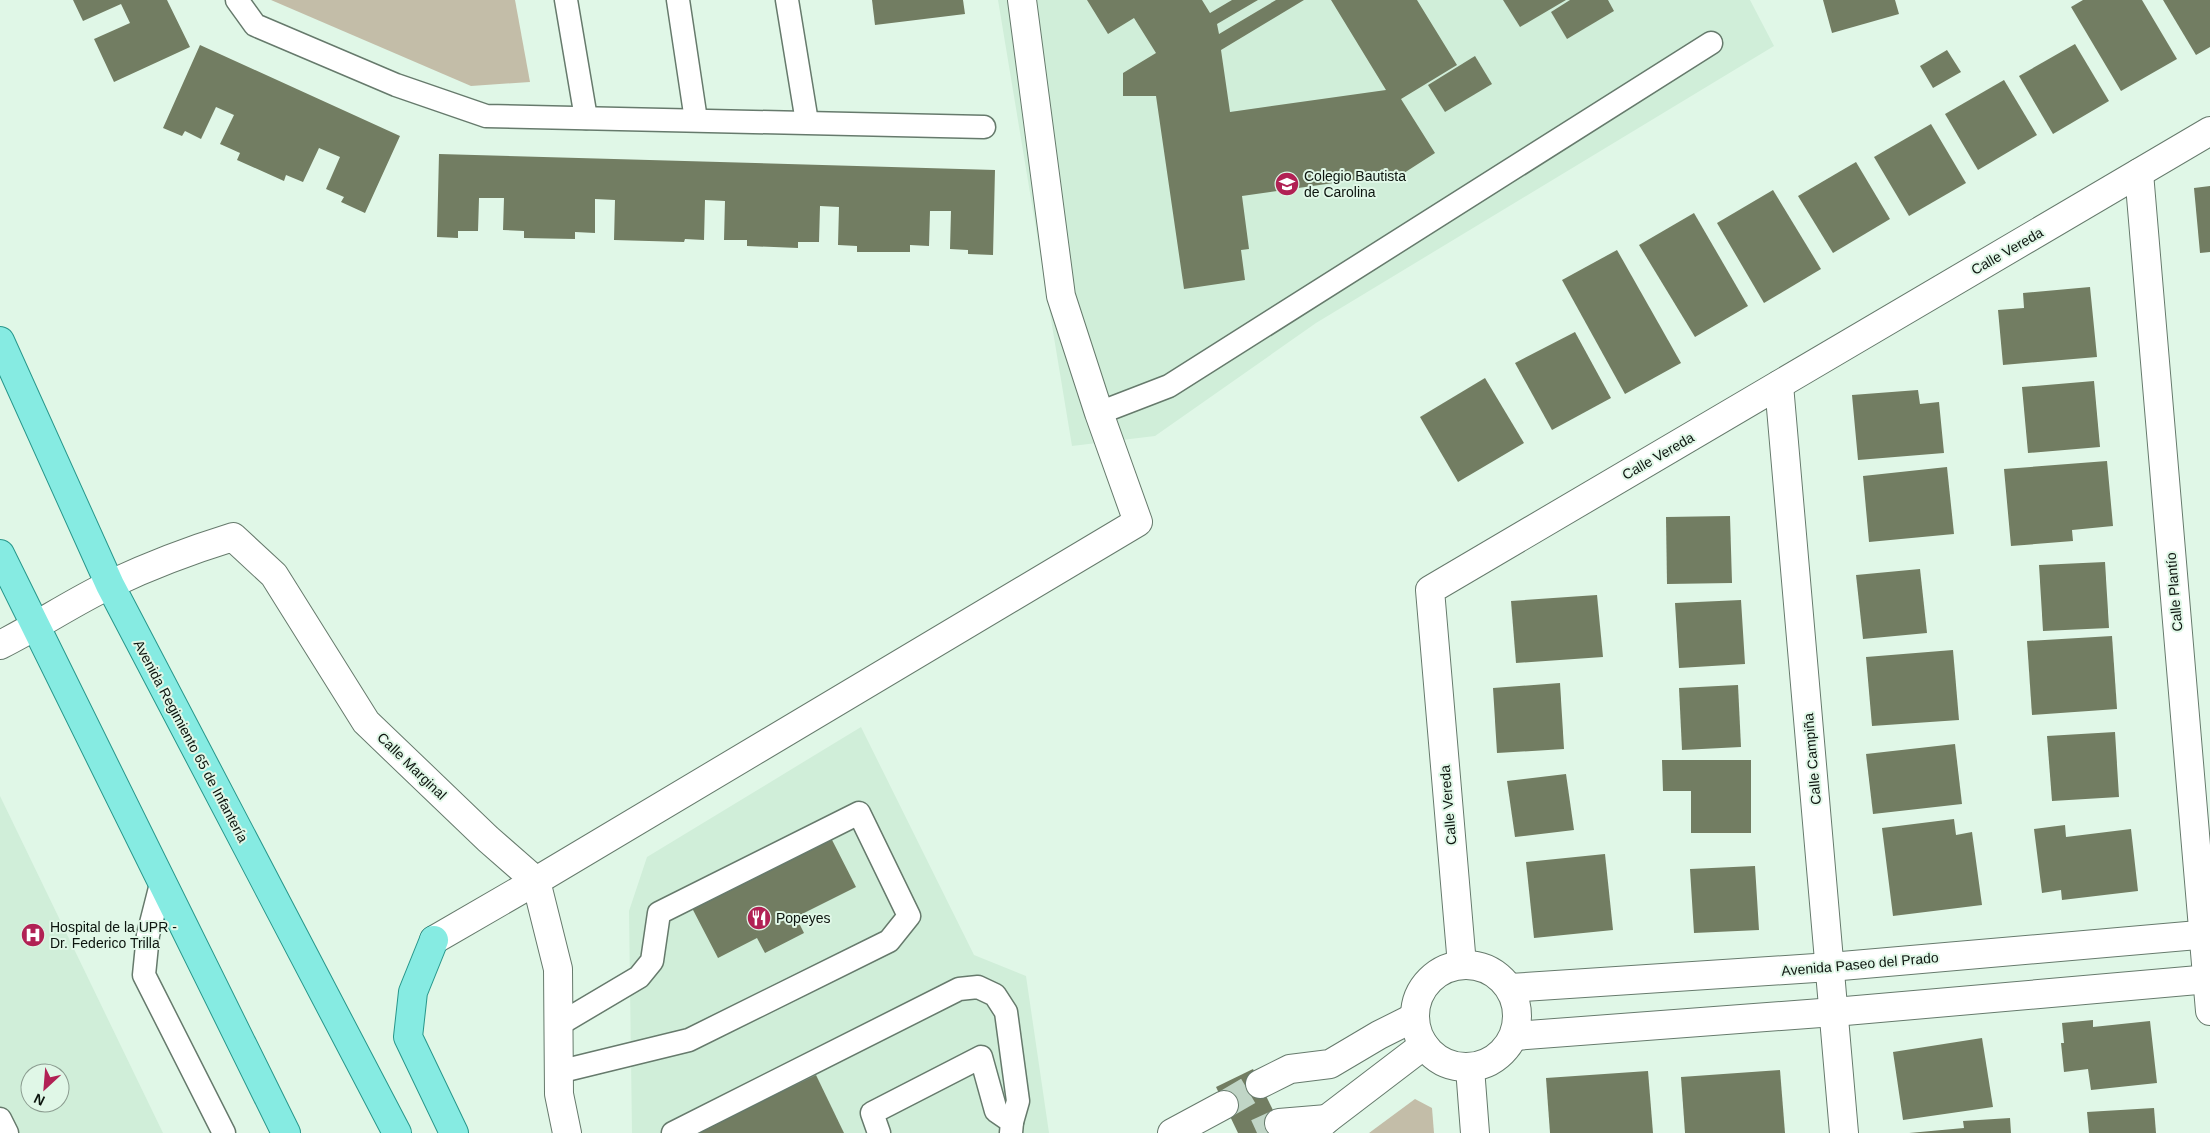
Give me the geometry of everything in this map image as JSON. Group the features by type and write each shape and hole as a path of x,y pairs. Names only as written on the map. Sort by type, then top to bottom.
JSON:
{"main road":[{"name":"Avenida Regimiento 65 de Infantería","path":"0,341 110,585 397,1133"},
{"path":"0,554 286,1133"},
{"path":"434,940 414,992 408,1037 454,1133"}],"street":[{"path":"434,940 1138,522 1099,413 1061,296 1022,0"},
{"name":"Calle Vereda","path":"1462,965 1430,590 2210,131"},
{"name":"Calle Plantío","path":"2139,173 2207,934 2210,1010"},
{"name":"Calle Campiña","path":"1779,385 1844,1133"},
{"name":"Calle Marginal","path":"110,585 181,553 233,537 274,575 366,722 488,840 536,881"},
{"path":"0,645 37,627 110,585"},
{"path":"536,881 558,969 558,1094 567,1133"},
{"name":"Avenida Paseo del Prado","path":"1510,988 1830,967 2207,934"},
{"path":"1462,965 1489,969 1510,988 1518,1011 1515,1036 1497,1058 1470,1068 1452,1066 1436,1058 1424,1045 1416,1029 1415,1006 1423,986 1440,971 1462,965"},
{"path":"1515,1036 1834,1012 2209,979"},
{"path":"1260,1084 1290,1069 1330,1064 1379,1035 1415,1017"},
{"path":"1279,1123 1319,1126 1424,1045"},
{"path":"1470,1068 1475,1133"},
{"path":"1172,1133 1224,1106"}],"lane":[{"path":"237,0 255,25 396,85 486,116 984,127"},
{"path":"566,0 586,118"},
{"path":"678,0 696,120"},
{"path":"787,0 807,122"},
{"path":"1099,413 1169,386 1711,43"},
{"path":"558,1025 638,977 652,961 658,913 859,814 908,916 889,941 689,1040 558,1072"},
{"path":"162,880 148,936 144,975 224,1133"},
{"path":"673,1133 959,989 978,987 995,995 1006,1012 1018,1101 1012,1128"},
{"path":"876,1123 981,1057 996,1111 1012,1128"},
{"path":"0,1119 7,1133"}],"shaded area":[{"path":"271,0 515,0 530,82 471,86"},
{"name":"Colegio Bautista de Carolina","path":"998,0 1750,0 1774,46 1316,323 1155,436 1072,446"},
{"path":"861,727 974,955 1026,976 1049,1133 632,1133 629,911 647,857"},
{"name":"Hospital de la UPR - Dr. Federico Trilla","path":"0,796 163,1133 0,1133"},
{"path":"1415,1099 1432,1108 1434,1133 1369,1133"}],"building":[{"path":"73,0 167,0 190,47 114,82 94,39 130,23 121,4 83,21"},
{"path":"872,0 963,0 965,14 875,25"},
{"path":"1087,0 1202,0 1210,13 1232,0 1258,0 1217,24 1219,34 1276,0 1304,0 1221,50 1230,112 1386,90 1331,0 1417,0 1457,65 1401,99 1435,153 1404,173 1242,196 1249,249 1241,250 1245,280 1184,289 1156,96 1123,96 1123,73 1156,53 1134,18 1108,34"},
{"path":"1503,0 1566,0 1520,27"},
{"path":"1570,0 1608,0 1614,11 1567,39 1551,12"},
{"path":"1823,0 1895,0 1899,14 1832,33"},
{"path":"2083,0 2142,0 2177,59 2121,91 2071,7"},
{"path":"2163,0 2210,0 2210,47 2196,55"},
{"path":"2075,44 2109,101 2053,134 2019,76"},
{"path":"200,45 400,136 365,213 341,202 344,197 326,189 340,157 319,148 303,182 286,175 284,181 237,160 240,153 220,144 234,115 216,107 201,139 185,131 182,136 163,128"},
{"path":"1947,50 1961,72 1933,88 1920,66"},
{"path":"1475,56 1492,84 1445,112 1428,85"},
{"path":"2004,80 2037,135 1978,170 1945,114"},
{"path":"1931,124 1966,183 1909,216 1874,157"},
{"path":"439,154 995,170 993,255 968,254 968,250 950,249 951,211 930,211 929,246 910,245 910,252 857,252 857,246 838,245 839,207 820,206 819,242 798,242 798,248 747,246 747,240 724,240 725,201 705,200 704,240 685,239 684,242 614,240 615,200 595,199 595,233 575,232 575,239 524,238 524,231 503,230 504,198 479,198 478,231 458,231 458,238 437,237"},
{"path":"1856,162 1890,219 1833,253 1798,196"},
{"path":"2210,186 2210,252 2200,253 2194,188"},
{"path":"1773,190 1821,269 1764,303 1717,223"},
{"path":"1694,213 1748,306 1695,337 1639,245"},
{"path":"1617,250 1681,363 1625,394 1562,280"},
{"path":"2090,287 2097,357 2003,365 1998,310 2024,308 2023,293"},
{"path":"1575,332 1611,398 1552,430 1515,363"},
{"path":"1485,378 1524,443 1458,482 1420,417"},
{"path":"2094,381 2100,447 2028,453 2022,387"},
{"path":"1918,390 1920,404 1939,402 1944,453 1858,460 1852,395"},
{"path":"2107,461 2113,526 2072,530 2073,541 2011,546 2004,469"},
{"path":"1947,467 1954,534 1869,542 1863,476"},
{"path":"1730,516 1732,583 1667,584 1666,517"},
{"path":"2105,562 2109,628 2043,631 2039,565"},
{"path":"1920,569 1927,633 1863,639 1856,575"},
{"path":"1597,595 1603,657 1516,663 1511,601"},
{"path":"1741,600 1745,664 1679,668 1675,603"},
{"path":"2112,636 2117,709 2032,715 2027,641"},
{"path":"1953,650 1959,720 1872,726 1866,657"},
{"path":"1560,683 1564,749 1497,753 1493,688"},
{"path":"1738,685 1741,747 1682,750 1679,688"},
{"path":"2115,732 2119,797 2052,801 2047,736"},
{"path":"1955,744 1962,804 1873,814 1866,754"},
{"path":"1662,760 1751,760 1751,833 1691,833 1691,791 1663,791"},
{"path":"1566,774 1574,830 1515,837 1507,781"},
{"path":"1954,819 1956,835 1972,832 1982,905 1893,916 1882,828"},
{"path":"2065,825 2066,837 2131,829 2138,891 2062,900 2061,890 2042,893 2034,829"},
{"path":"830,836 856,887 796,917 804,933 765,953 757,938 718,958 692,908"},
{"path":"1605,854 1613,930 1534,938 1526,862"},
{"path":"1755,866 1759,930 1694,933 1690,869"},
{"path":"2093,1020 2093,1027 2150,1021 2157,1083 2091,1090 2088,1069 2064,1072 2061,1043 2064,1043 2062,1023"},
{"path":"1982,1038 1993,1107 1903,1120 1893,1052"},
{"path":"1253,1069 1284,1133 1238,1133 1216,1087"},
{"path":"1780,1070 1785,1133 1685,1133 1681,1077"},
{"path":"1648,1071 1653,1133 1550,1133 1546,1078"},
{"path":"816,1075 844,1133 694,1133"},
{"path":"2154,1108 2156,1133 2089,1133 2087,1112"},
{"path":"2010,1118 2011,1133 1909,1133 1964,1128 1963,1121"}],"tunnel":[{"path":"1224,1105 1260,1084"},
{"path":"1257,1133 1279,1123"}],"place":[{"name":"Colegio Bautista de Carolina","path":"1287,184"},
{"name":"Popeyes","path":"759,918"},
{"name":"Hospital de la UPR - Dr. Federico Trilla","path":"33,935"}]}
